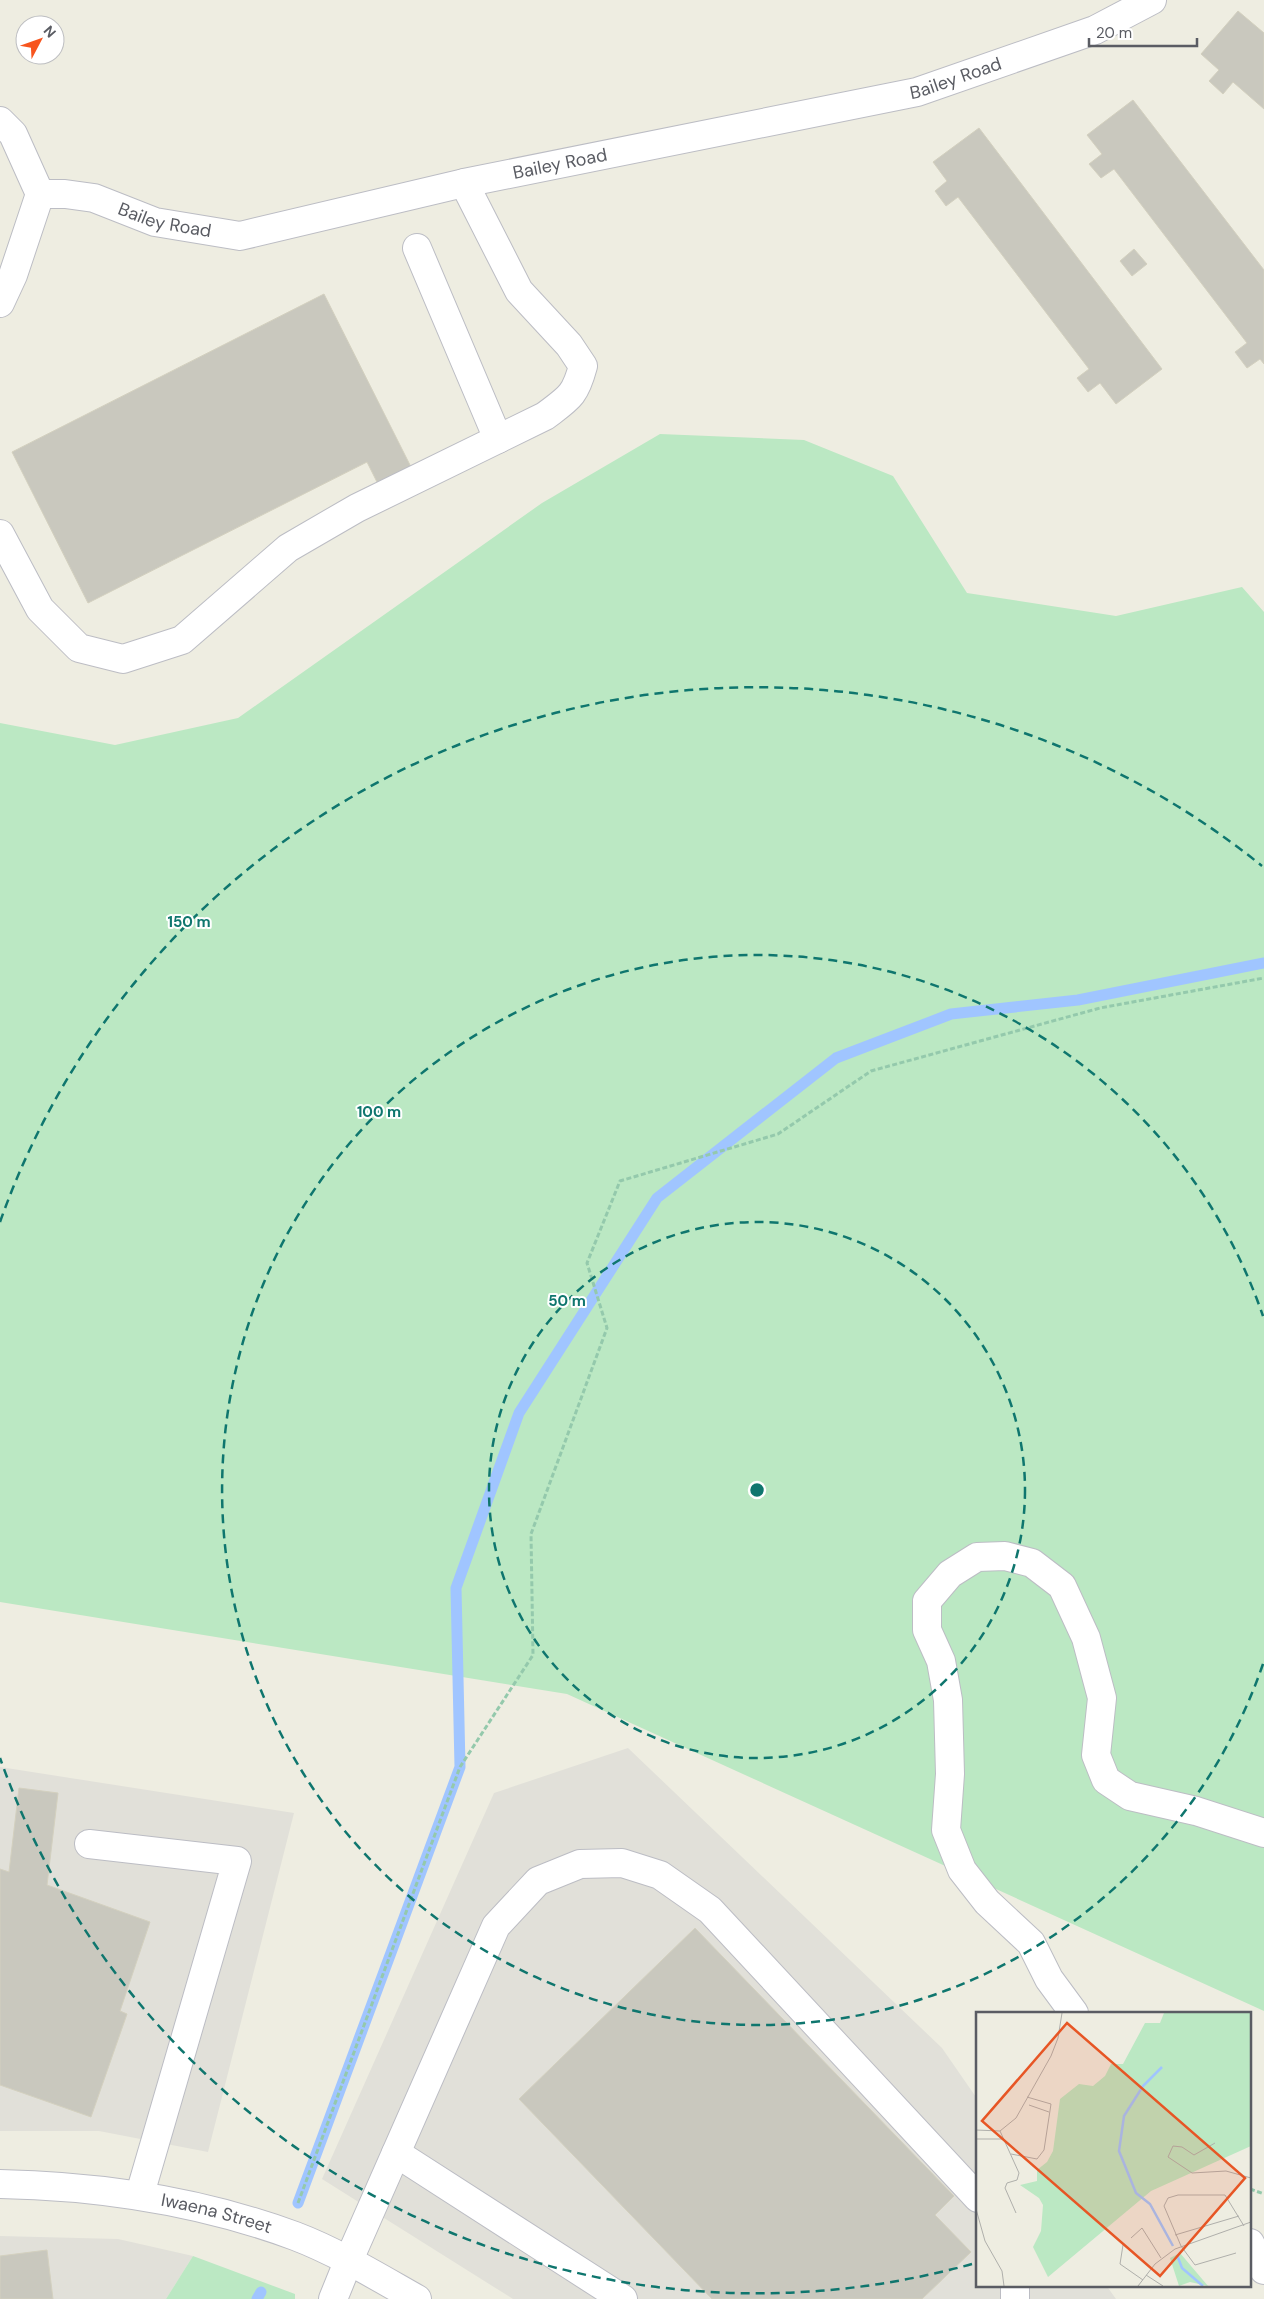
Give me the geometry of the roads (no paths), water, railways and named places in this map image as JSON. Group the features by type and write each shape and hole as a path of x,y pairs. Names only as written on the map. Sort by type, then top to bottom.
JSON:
{"street":[{"name":"Bailey Road","path":"40,194 65,194 94,198 155,222 240,236 464,183 917,92 1095,30 1152,0"},
{"path":"0,121 13,134 40,194 7,268 0,303"},
{"path":"0,534 40,608 79,648 123,659 182,640 288,548 357,508 545,416 571,397 578,384 582,366 569,345 519,291 464,183"},
{"path":"417,248 498,439"},
{"path":"1073,2012 1049,1979 1031,1943 988,1902 962,1870 946,1830 950,1774 948,1700 940,1662 927,1630 927,1601 950,1574 977,1557 1005,1556 1032,1563 1062,1586 1086,1638 1102,1698 1096,1755 1106,1780 1130,1796 1196,1811 1264,1833"},
{"path":"89,1844 237,1861 140,2194"},
{"path":"333,2299 496,1926 538,1881 580,1864 622,1863 660,1875 710,1910 976,2196"},
{"path":"396,2153 623,2299"},
{"name":"Iwaena Street","path":"0,2184 51,2185 140,2194 210,2209 296,2236 416,2299"},
{"path":"1252,2247 1264,2270"},
{"path":"1015,2286 1015,2299"}],"waterway":[{"path":"298,2203 460,1767 456,1588 519,1413 657,1198 836,1058 951,1014 1078,1000 1264,963"},
{"path":"257,2299 261,2292"}]}
